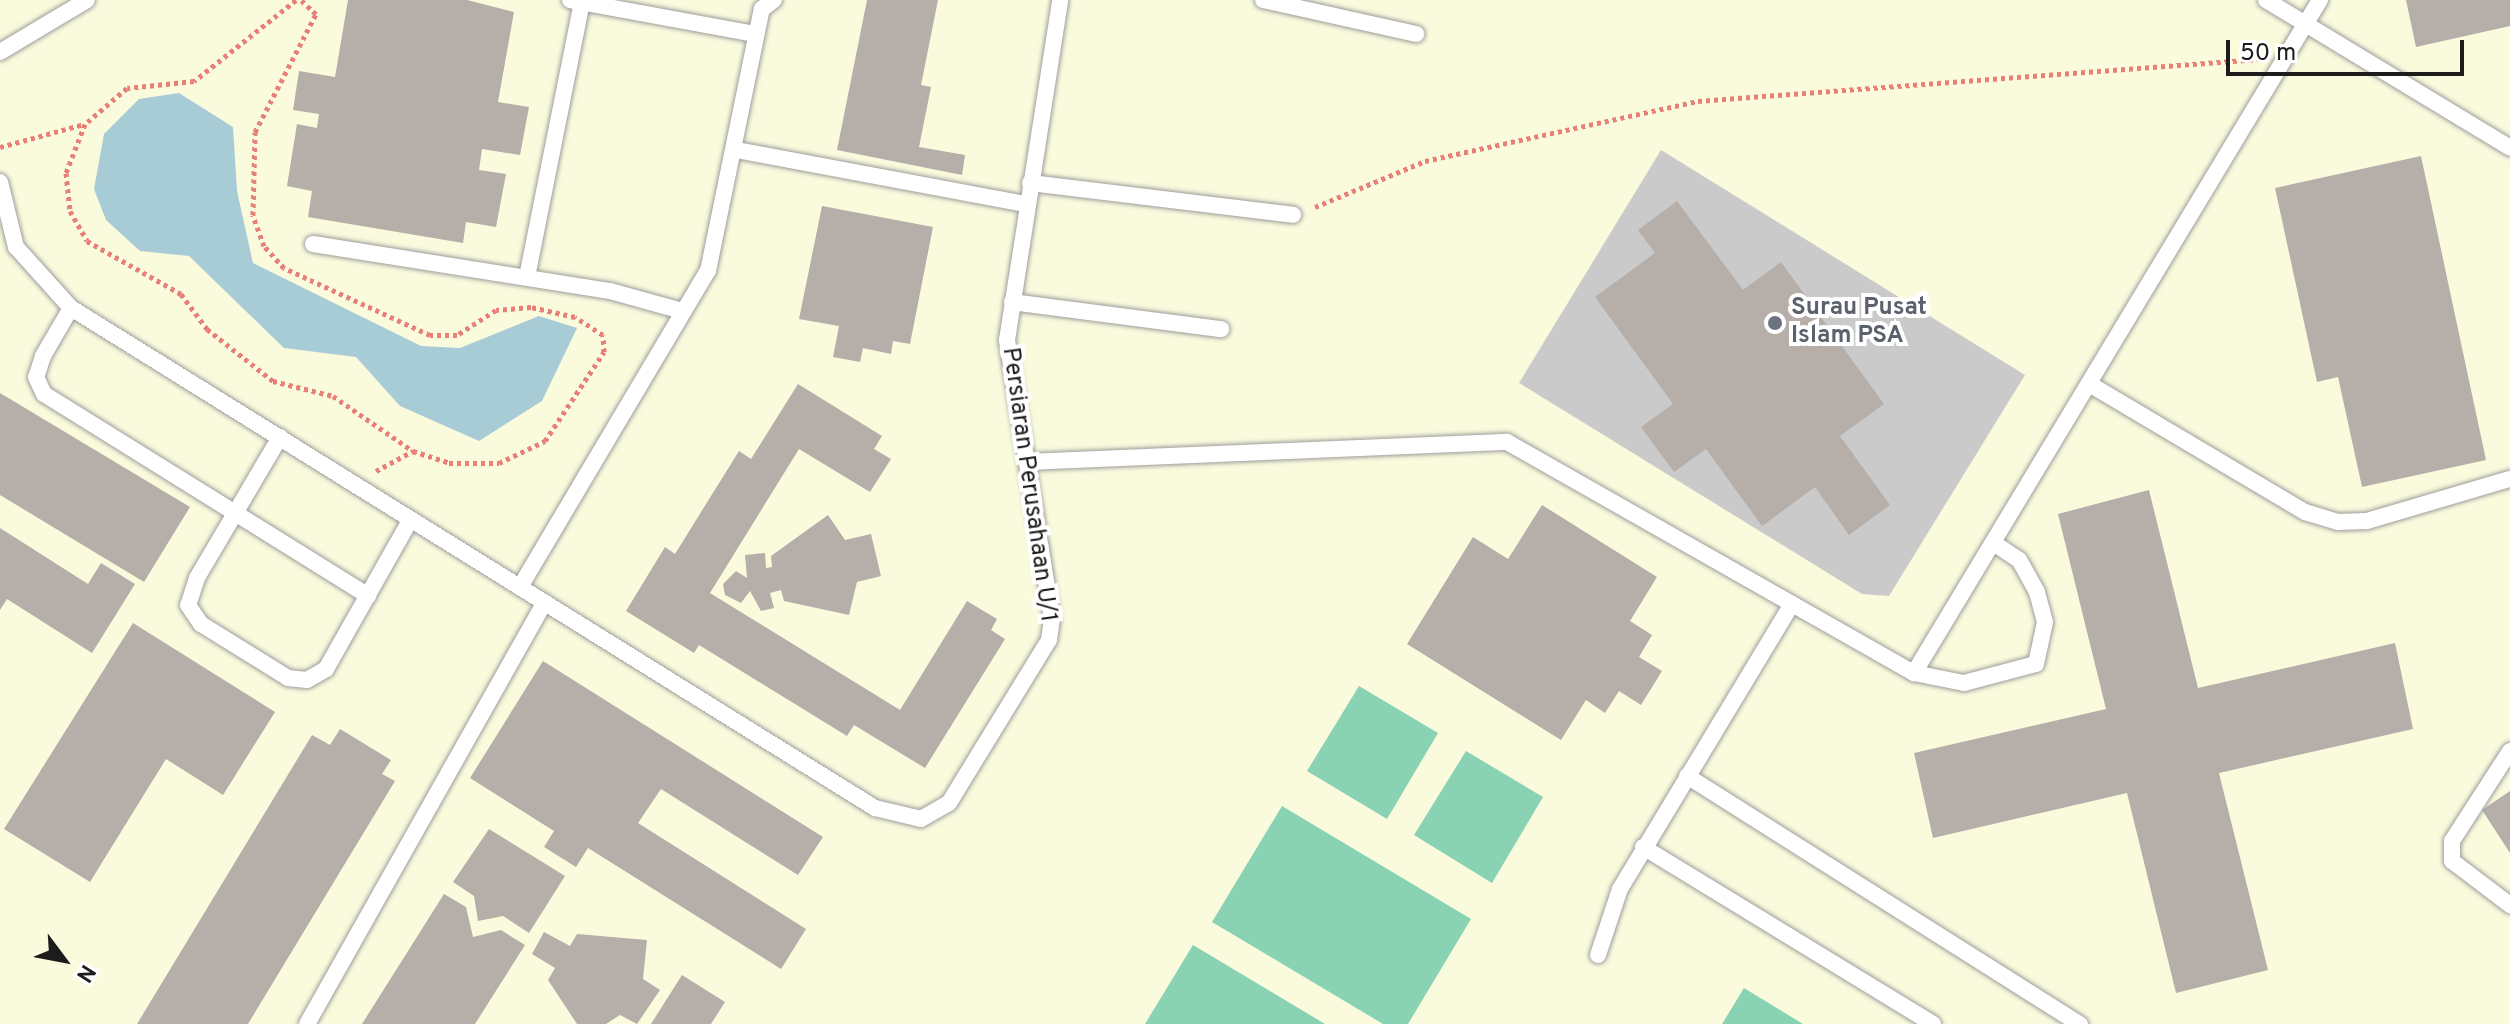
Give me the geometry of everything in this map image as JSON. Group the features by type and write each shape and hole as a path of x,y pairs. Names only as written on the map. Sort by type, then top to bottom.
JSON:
{"lane":[{"path":"0,52 87,0"},
{"path":"520,587 708,271 737,150 762,9 774,0"},
{"name":"Persiaran Perusahaan U/1","path":"545,602 875,808 921,819 949,803 1049,640 1028,462 1007,340 1060,0"},
{"path":"1263,0 1416,34"},
{"path":"2266,0 2510,148"},
{"path":"1914,673 2091,385 2320,0"},
{"path":"527,277 576,1 756,34"},
{"path":"737,150 1026,204"},
{"path":"0,182 16,247 71,308 545,602 307,1024"},
{"path":"1030,183 1293,215"},
{"path":"313,244 527,277 682,311"},
{"path":"1012,302 1221,329"},
{"path":"71,308 43,356 36,377 44,394 368,596"},
{"path":"2091,385 2305,512 2337,522 2367,521 2510,479"},
{"path":"280,437 236,511 188,605 201,624 288,678 307,680 326,669 411,519"},
{"path":"1028,462 1507,442 1914,673 1964,683 2036,664 2045,622 2037,592 2019,560 1995,544"},
{"path":"1598,955 1643,847 1791,605"},
{"path":"2510,751 2452,841 2452,861 2510,905"},
{"path":"1687,776 2080,1024"},
{"path":"1643,847 1933,1024"}],"path":[{"path":"301,0 316,14"},
{"path":"1293,215 1425,161 1698,101 2284,57"},
{"path":"0,147 85,124"},
{"path":"346,479 413,451"}],"shaded area":[{"path":"0,0 2510,0 2510,1024 0,1024"},
{"path":"1661,150 2025,375 1889,596 1862,594 1519,383"}],"green space":[{"path":"1359,686 1438,733 1387,819 1307,771"},
{"path":"1466,751 1543,797 1492,883 1414,835"},
{"path":"1282,806 1471,919 1408,1024 1383,1024 1212,922"},
{"path":"1193,945 1325,1024 1145,1024"},
{"path":"1744,988 1803,1024 1722,1024"}],"water":[{"path":"179,93 233,127 237,191 253,263 421,346 460,348 539,316 577,328 542,401 479,441 400,406 356,357 284,348 189,256 140,251 106,220 94,189 104,134 139,99"}],"building":[{"path":"348,0 467,0 514,12 498,102 529,107 520,155 482,149 479,170 506,174 496,227 466,222 463,243 308,217 312,191 287,186 297,124 317,128 319,114 293,110 299,71 335,77"},
{"path":"867,0 938,0 921,85 931,87 919,147 965,155 962,175 837,150"},
{"path":"2406,0 2510,0 2510,26 2416,47"},
{"path":"2421,156 2486,460 2362,487 2338,377 2317,382 2275,188"},
{"path":"1677,201 1743,290 1781,262 1884,404 1840,436 1890,505 1849,535 1815,487 1762,526 1706,449 1674,472 1641,427 1673,404 1595,297 1655,253 1638,230"},
{"path":"822,206 933,227 910,344 893,341 891,354 863,348 860,362 833,357 839,326 799,319"},
{"path":"798,384 882,436 874,449 891,459 870,492 799,449 710,593 900,710 967,601 997,619 991,630 1005,639 925,768 854,725 847,736 699,645 694,653 626,611 665,547 675,554 739,451 751,459"},
{"path":"0,393 190,507 144,582 0,495"},
{"path":"2149,490 2198,688 2395,643 2413,729 2219,773 2268,970 2176,993 2127,793 1933,838 1914,753 2106,709 2058,514"},
{"path":"1542,505 1657,577 1630,621 1652,635 1639,657 1662,671 1641,705 1619,691 1605,713 1586,700 1561,740 1407,644 1473,537 1508,559"},
{"path":"828,515 845,540 871,534 881,576 857,582 849,615 784,601 781,590 770,593 774,608 761,611 750,591 741,603 725,595 723,584 736,571 747,578 745,555 765,553 766,568 772,567 771,556"},
{"path":"0,528 88,584 101,563 135,584 92,653 7,599 0,610"},
{"path":"133,623 275,712 223,795 166,759 90,882 4,829"},
{"path":"543,661 823,837 798,875 661,789 638,823 806,929 781,969 588,848 576,867 544,847 554,831 470,778"},
{"path":"340,729 391,760 382,774 395,781 248,1024 137,1024 312,735 330,745"},
{"path":"2510,791 2510,853 2482,810"},
{"path":"489,829 565,876 529,933 503,916 478,921 474,896 453,882"},
{"path":"444,894 466,907 473,937 501,930 525,945 475,1024 362,1024"},
{"path":"544,932 570,946 577,934 647,940 643,979 660,990 637,1024 620,1015 606,1024 577,1024 548,980 555,968 532,954"},
{"path":"682,975 725,1002 711,1024 651,1024"}],"place":[{"name":"Surau Pusat Islam PSA","path":"1775,323"}]}
